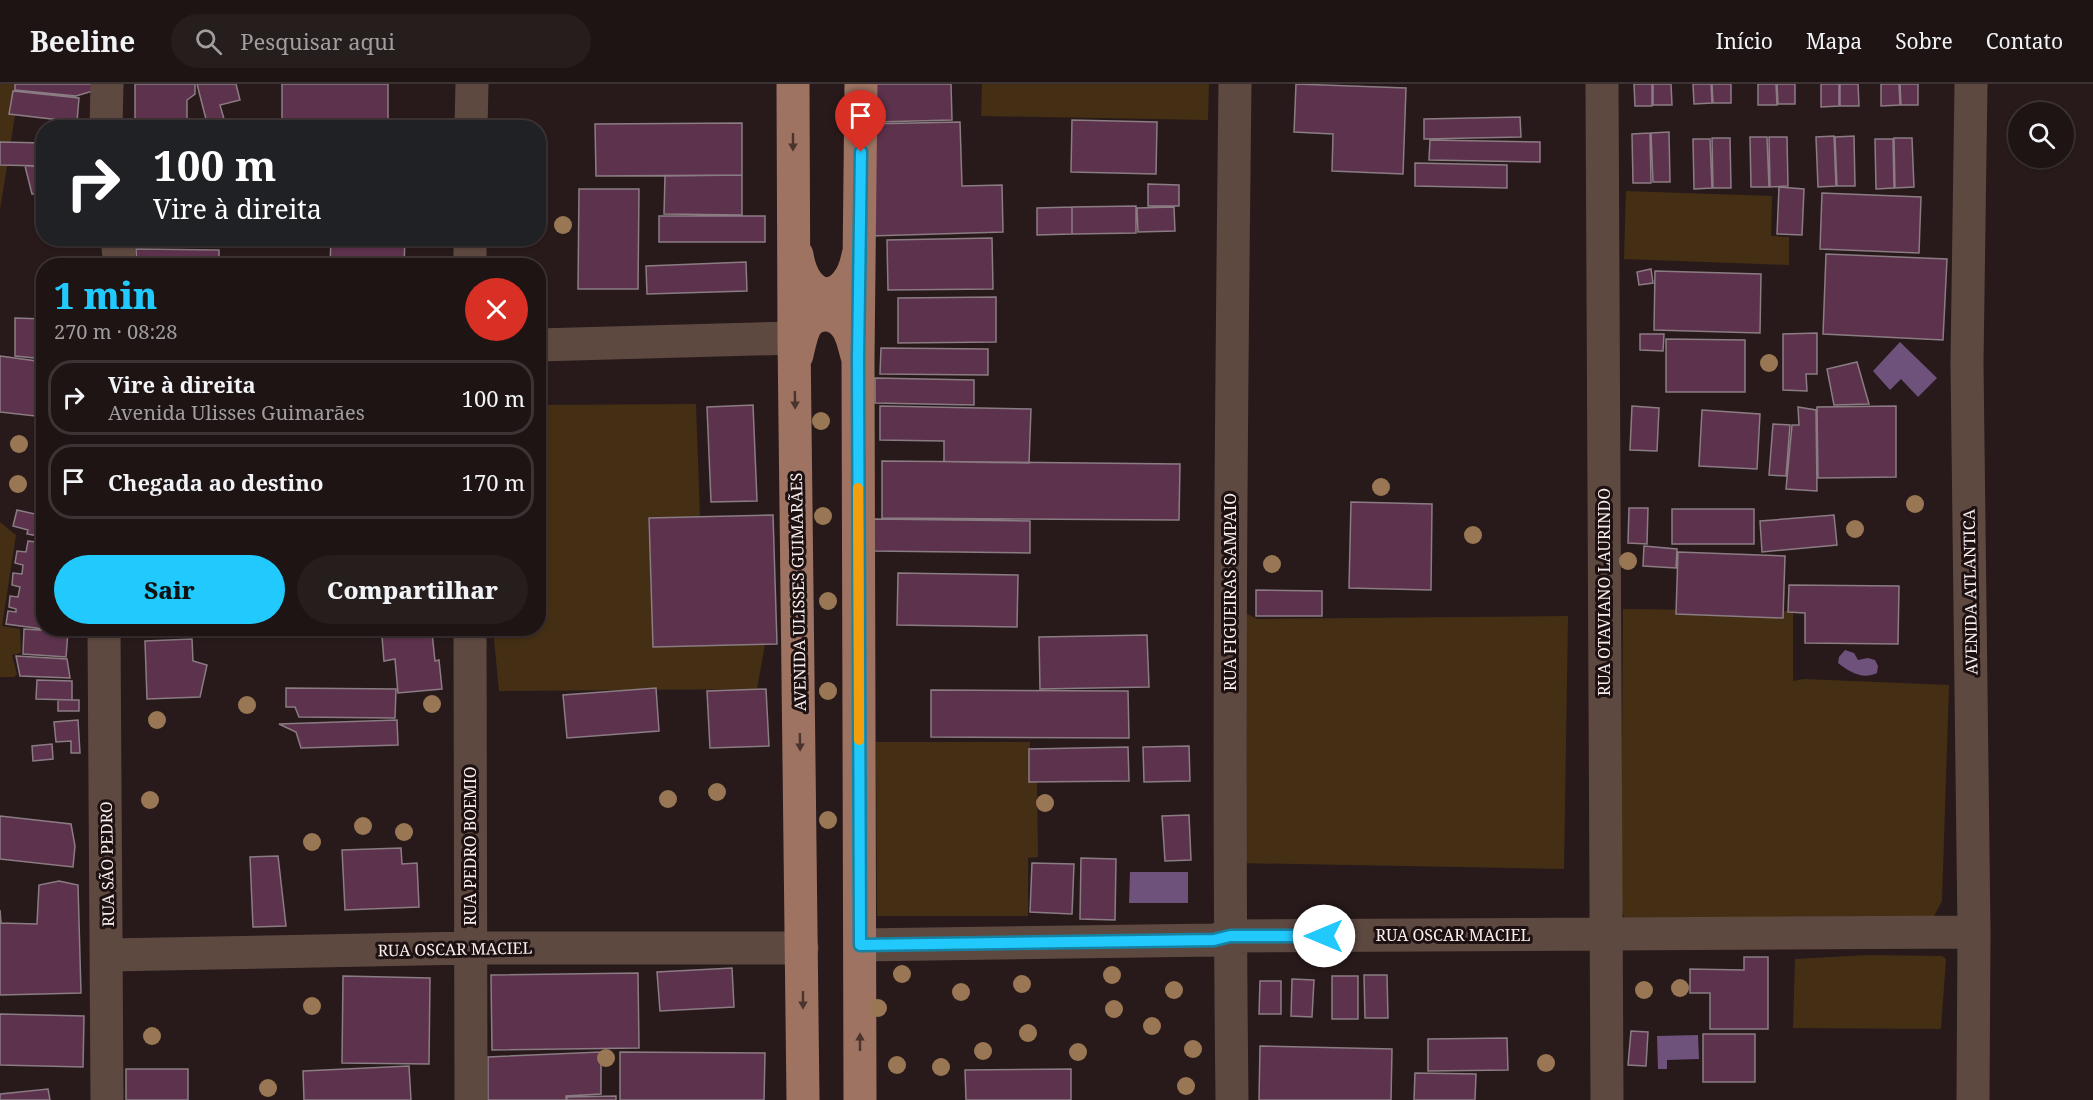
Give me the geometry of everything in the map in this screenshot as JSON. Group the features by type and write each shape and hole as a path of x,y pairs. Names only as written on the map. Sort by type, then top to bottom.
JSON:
{"main road":[{"name":"AVENIDA ULISSES GUIMARÃES","path":"793,84 803,1100"},
{"path":"860,1100 858,358 861,84"},
{"path":"794,232 799,265 806,282 814,291 825,294 837,292 847,283 855,268 860,243"},
{"path":"794,350 805,328 813,318 822,314 836,317 845,325 852,337 858,358"}],"street":[{"path":"106,84 106,120"},
{"path":"471,120 472,84"},
{"name":"RUA FIGUEIRAS SAMPAIO","path":"1232,1100 1230,510 1235,84"},
{"name":"RUA OTAVIANO LAURINDO","path":"1602,84 1607,1100"},
{"name":"AVENIDA ATLANTICA","path":"1971,84 1967,363 1974,932 1972,1100"},
{"path":"546,345 783,336 794,350"},
{"name":"RUA SÃO PEDRO","path":"104,636 108,955 107,1100"},
{"name":"RUA PEDRO BOEMIO","path":"470,636 471,1100"},
{"name":"RUA OSCAR MACIEL","path":"860,945 1214,940 1230,936 1974,932"},
{"name":"RUA OSCAR MACIEL","path":"108,955 470,948 802,948"}],"shaded area":[{"path":"0,84 20,84 0,210"},
{"path":"982,84 1209,84 1208,120 981,116"},
{"path":"1626,191 1772,196 1771,236 1789,237 1789,265 1624,259"},
{"path":"1900,342 1937,378 1918,397 1901,379 1890,390 1873,371"},
{"path":"696,404 700,517 648,517 653,647 765,644 757,689 499,691 494,636 546,636 546,405"},
{"path":"0,522 16,535 2,626 20,629 21,653 12,655 17,674 14,677 0,677"},
{"path":"1623,609 1793,611 1793,681 1804,679 1949,685 1942,901 1934,916 1625,918 1621,910"},
{"path":"1240,610 1257,619 1568,616 1564,869 1236,863"},
{"path":"1845,650 1854,653 1858,660 1868,658 1875,660 1878,666 1877,673 1861,675 1838,663 1839,657"},
{"path":"876,742 1030,742 1030,782 1037,782 1038,857 1028,858 1028,916 877,916"},
{"path":"1130,872 1188,872 1188,903 1129,903"},
{"path":"1868,955 1942,956 1946,959 1941,1029 1793,1028 1795,959"},
{"path":"1698,1035 1699,1059 1667,1060 1667,1069 1658,1069 1657,1036"}],"building":[{"path":"15,84 94,84 93,91 76,96 15,90"},
{"path":"135,84 195,84 195,94 187,100 187,120 135,120"},
{"path":"197,84 236,84 240,100 220,105 224,119 206,120"},
{"path":"282,84 388,84 388,120 282,120"},
{"path":"874,84 951,84 952,120 876,122"},
{"path":"1296,84 1406,88 1403,174 1332,171 1333,134 1294,132"},
{"path":"1634,84 1652,84 1652,106 1635,106"},
{"path":"1653,84 1671,84 1672,105 1653,105"},
{"path":"1693,84 1711,84 1712,103 1694,104"},
{"path":"1712,84 1731,84 1731,103 1713,103"},
{"path":"1758,84 1776,84 1777,105 1758,105"},
{"path":"1777,84 1795,84 1795,104 1778,104"},
{"path":"1821,84 1839,84 1839,106 1821,107"},
{"path":"1840,84 1858,84 1859,106 1840,106"},
{"path":"1881,84 1899,84 1900,105 1881,106"},
{"path":"1900,84 1918,84 1918,105 1901,105"},
{"path":"13,91 79,98 77,120 9,114"},
{"path":"1520,117 1521,137 1424,139 1424,119"},
{"path":"1072,120 1157,122 1156,174 1071,172"},
{"path":"960,122 962,186 1002,185 1003,232 870,236 867,124"},
{"path":"742,123 742,175 596,176 595,124"},
{"path":"1669,132 1670,182 1653,182 1651,133"},
{"path":"1650,133 1651,183 1633,183 1632,134"},
{"path":"1834,136 1836,186 1818,187 1816,137"},
{"path":"1854,136 1855,186 1837,186 1835,137"},
{"path":"1750,137 1767,137 1769,187 1751,187"},
{"path":"1769,137 1787,137 1788,186 1770,187"},
{"path":"1712,138 1730,138 1731,188 1713,188"},
{"path":"1894,138 1912,138 1914,187 1895,188"},
{"path":"1693,139 1710,139 1712,188 1694,189"},
{"path":"1875,139 1893,139 1894,188 1876,189"},
{"path":"1430,140 1540,142 1540,162 1429,160"},
{"path":"0,142 36,143 36,166 0,165"},
{"path":"1415,163 1507,165 1507,188 1415,186"},
{"path":"25,166 36,167 36,194 32,194"},
{"path":"742,175 742,215 664,214 665,176"},
{"path":"1148,184 1179,185 1179,206 1148,206"},
{"path":"1779,187 1804,189 1802,235 1777,234"},
{"path":"579,189 639,189 638,289 578,289"},
{"path":"1822,193 1921,197 1919,253 1820,249"},
{"path":"1136,206 1136,233 1072,234 1072,207"},
{"path":"1072,207 1072,234 1037,235 1037,208"},
{"path":"1174,207 1175,231 1138,232 1137,208"},
{"path":"659,216 765,216 765,242 659,242"},
{"path":"992,238 993,289 888,290 887,240"},
{"path":"331,246 405,246 404,258 330,258"},
{"path":"136,249 219,250 219,258 137,258"},
{"path":"1826,254 1947,259 1943,340 1823,334"},
{"path":"746,262 747,291 647,294 646,266"},
{"path":"1651,269 1653,283 1639,285 1637,272"},
{"path":"1655,271 1761,274 1760,333 1654,330"},
{"path":"35,289 36,289 36,317"},
{"path":"996,297 996,342 898,343 898,298"},
{"path":"15,318 36,319 36,358 15,356"},
{"path":"1817,333 1817,374 1806,374 1807,391 1783,390 1783,334"},
{"path":"1640,334 1664,334 1663,351 1640,350"},
{"path":"1666,339 1745,340 1745,392 1666,392"},
{"path":"881,348 988,349 988,375 880,374"},
{"path":"0,356 36,361 36,416 0,412"},
{"path":"1857,362 1869,404 1834,405 1827,369"},
{"path":"875,378 974,380 974,405 875,403"},
{"path":"753,405 757,501 711,502 707,407"},
{"path":"880,406 1031,409 1029,463 944,462 944,441 880,440"},
{"path":"1632,406 1659,408 1657,451 1630,450"},
{"path":"1896,406 1896,477 1818,478 1817,407"},
{"path":"1798,407 1816,410 1817,491 1786,489 1792,425 1799,425"},
{"path":"1702,410 1760,414 1757,469 1699,466"},
{"path":"1773,424 1790,425 1786,476 1769,475"},
{"path":"882,461 1180,464 1179,520 882,518"},
{"path":"1351,502 1432,504 1431,590 1349,588"},
{"path":"1629,508 1648,508 1647,544 1628,543"},
{"path":"1672,509 1754,509 1754,544 1672,544"},
{"path":"17,510 36,514 36,536 27,534 28,530 13,526"},
{"path":"773,515 777,644 653,647 649,518"},
{"path":"1834,515 1837,545 1762,552 1760,521"},
{"path":"874,519 1030,521 1030,553 874,551"},
{"path":"28,541 36,542 36,628 6,624 8,611 16,612 16,609 9,607 10,596 18,597 20,587 12,585 13,573 22,574 23,565 15,563 17,551 26,552"},
{"path":"1644,546 1677,549 1676,568 1643,566"},
{"path":"1678,552 1785,556 1783,618 1676,614"},
{"path":"898,573 1018,575 1017,627 897,625"},
{"path":"1789,585 1899,586 1898,644 1805,643 1805,613 1788,612"},
{"path":"1256,590 1322,591 1322,616 1256,616"},
{"path":"24,629 36,630 36,636 68,636 66,657 23,654"},
{"path":"1147,635 1149,687 1040,689 1039,637"},
{"path":"432,636 435,661 439,660 442,689 398,693 395,659 384,661 382,637"},
{"path":"192,639 193,661 207,665 200,697 147,699 145,641"},
{"path":"16,656 67,659 70,678 20,676"},
{"path":"37,680 72,681 72,700 36,699"},
{"path":"286,688 396,689 395,718 299,717 295,707 286,707"},
{"path":"656,688 659,731 567,738 563,695"},
{"path":"766,689 769,746 710,748 707,691"},
{"path":"931,690 1128,691 1129,738 931,737"},
{"path":"58,700 79,700 79,711 58,711"},
{"path":"78,720 80,753 71,753 71,741 56,742 54,722"},
{"path":"397,720 398,745 301,748 296,732 279,724"},
{"path":"52,744 53,759 33,761 32,746"},
{"path":"1189,746 1190,781 1144,782 1143,747"},
{"path":"1128,747 1129,781 1029,782 1029,749"},
{"path":"1189,815 1191,860 1165,861 1162,816"},
{"path":"0,816 71,824 75,846 73,867 0,859"},
{"path":"401,848 402,864 417,863 419,907 345,910 342,850"},
{"path":"278,856 286,926 253,927 250,857"},
{"path":"1081,858 1116,859 1115,920 1080,919"},
{"path":"1032,863 1074,864 1072,914 1030,912"},
{"path":"59,881 78,885 81,993 0,995 0,910 1,923 37,924 39,885"},
{"path":"1744,957 1768,957 1768,1029 1710,1029 1710,993 1690,993 1690,969 1744,970"},
{"path":"732,968 734,1007 660,1011 657,972"},
{"path":"638,973 639,1048 492,1050 491,975"},
{"path":"1364,975 1387,975 1388,1018 1365,1018"},
{"path":"343,976 430,978 429,1064 342,1063"},
{"path":"1332,976 1358,976 1358,1019 1332,1019"},
{"path":"1292,979 1314,980 1312,1017 1291,1016"},
{"path":"1260,981 1281,981 1281,1014 1259,1014"},
{"path":"0,1014 84,1016 83,1067 0,1065"},
{"path":"1631,1031 1648,1032 1646,1066 1628,1065"},
{"path":"1703,1034 1755,1034 1755,1082 1703,1082"},
{"path":"1507,1038 1508,1070 1428,1071 1428,1039"},
{"path":"1260,1046 1392,1049 1391,1100 1259,1100"},
{"path":"601,1052 601,1094 566,1096 566,1100 488,1100 488,1057"},
{"path":"620,1052 765,1053 764,1100 620,1100"},
{"path":"409,1066 411,1100 304,1100 303,1071"},
{"path":"126,1069 188,1069 188,1100 126,1100"},
{"path":"1071,1069 1071,1100 966,1100 965,1070"},
{"path":"1415,1073 1476,1074 1475,1100 1414,1100"},
{"path":"48,1089 50,1100 0,1100 0,1094"},
{"path":"616,1096 616,1100 567,1100 567,1097"}],"slow traffic":[{"path":"858,488 859,740"}],"route":[{"path":"861,152 858,358 860,945 1214,940 1230,936 1324,936"}]}
